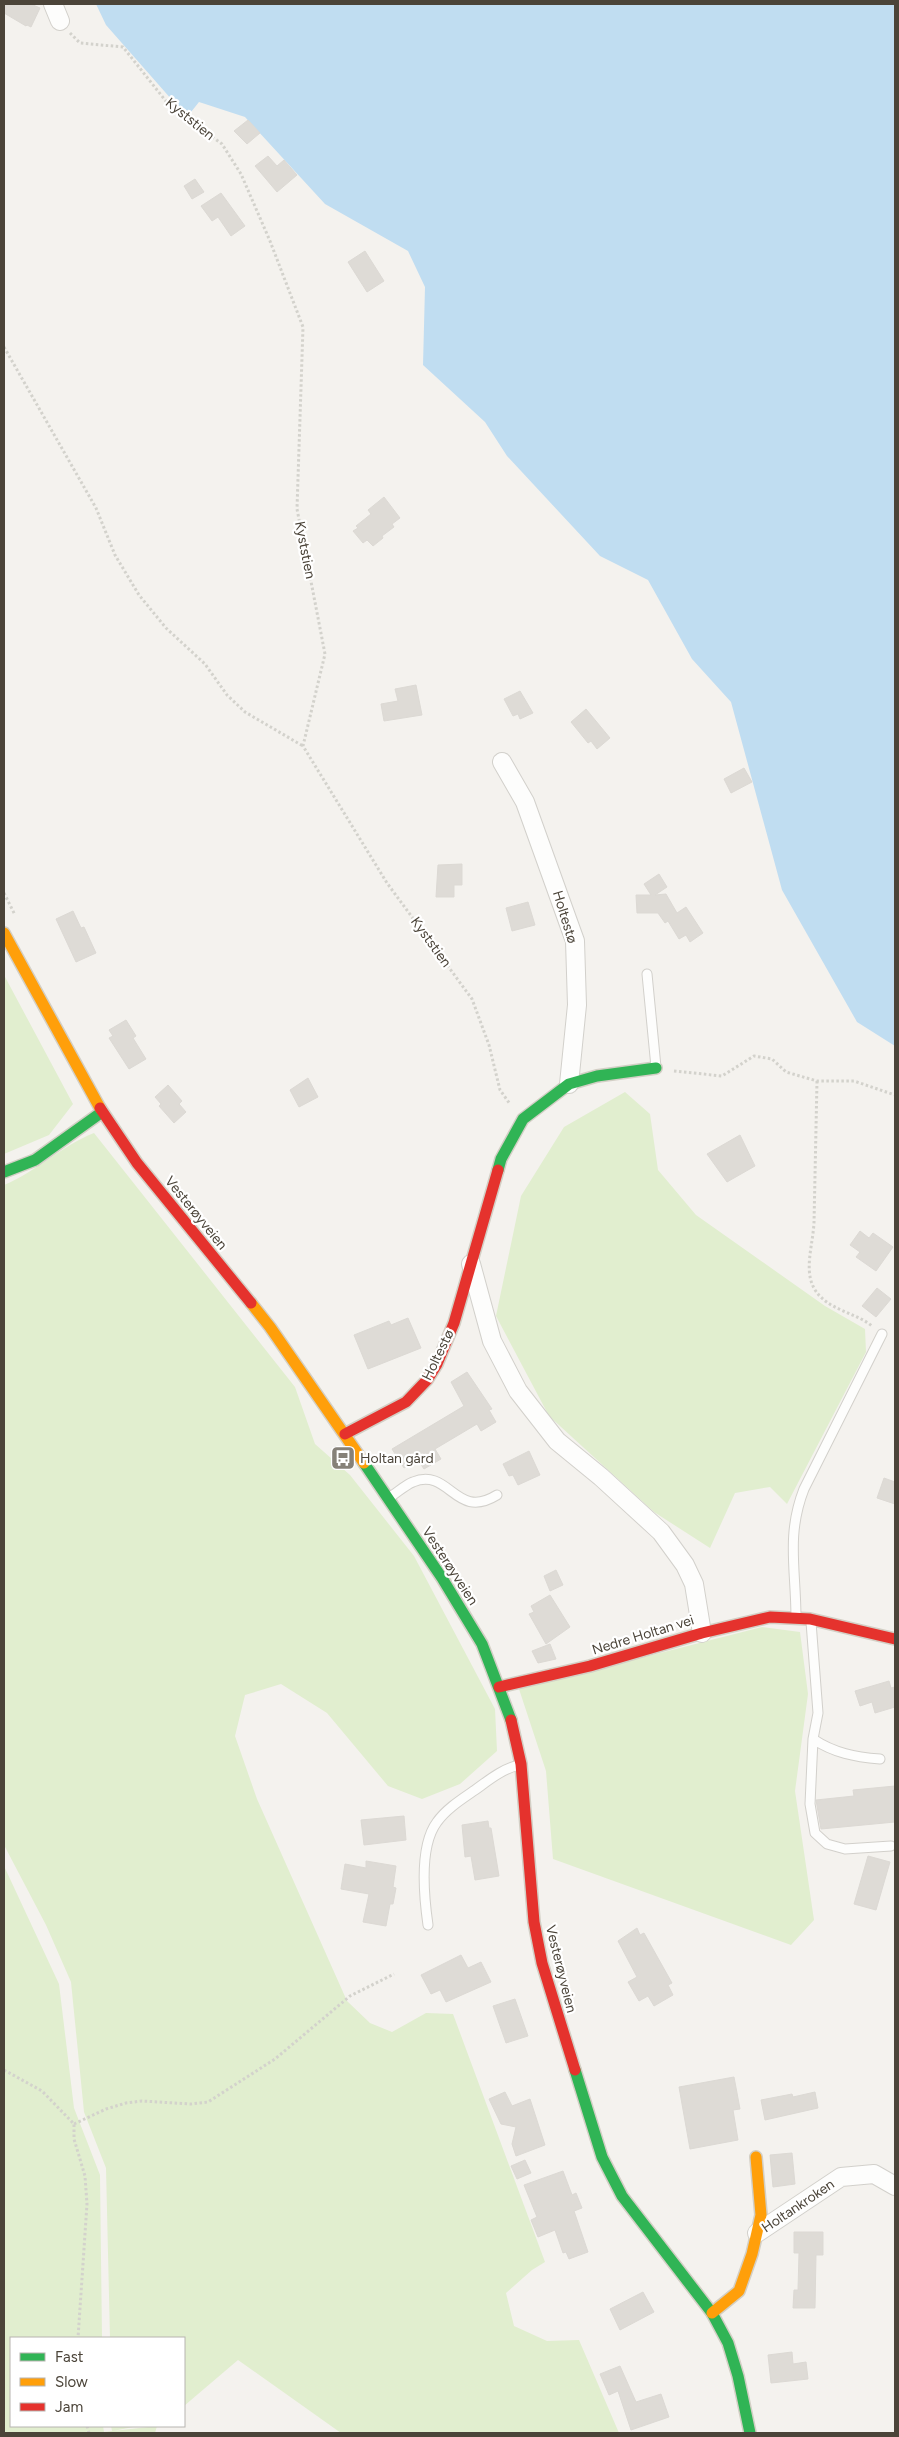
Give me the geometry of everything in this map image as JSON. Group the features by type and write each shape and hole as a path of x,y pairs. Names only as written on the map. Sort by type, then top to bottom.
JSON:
{"main road":[{"name":"Vesterøyveien","path":"4,933 102,1112 137,1164 270,1327 442,1578 482,1644 510,1714 521,1764 534,1922 554,2004 602,2157 622,2196 712,2313 728,2343 736,2368 750,2433"},
{"name":"Holtestø","path":"345,1434 406,1402 427,1380 437,1364 454,1323 501,1159 522,1119 569,1084 597,1076 656,1068"},
{"path":"4,1172 35,1160 102,1112"},
{"name":"Nedre Holtan vei","path":"499,1687 590,1666 702,1633 770,1617 810,1619 895,1639"},
{"path":"712,2313 739,2291 757,2234 761,2215 756,2157"}],"street":[{"path":"53,4 60,21"},
{"name":"Holtestø","path":"502,762 525,802 575,941 577,1006 569,1084"},
{"path":"471,1263 492,1341 518,1391 557,1441 601,1477 661,1532 685,1565 694,1584 702,1633"},
{"name":"Holtankroken","path":"757,2234 840,2177 874,2174 895,2186"}],"lane":[{"path":"647,974 656,1068"},
{"path":"796,1618 792,1539 797,1508 804,1489 882,1334"},
{"path":"387,1498 412,1482 423,1480 434,1481 469,1503 485,1502 497,1494"},
{"path":"810,1619 818,1712 813,1738 810,1804 815,1833 827,1844 845,1849 891,1846"},
{"path":"813,1738 826,1747 851,1756 880,1759"},
{"path":"428,1925 424,1888 432,1830 438,1820 458,1802 490,1779 512,1766 521,1764"}],"path":[{"name":"Kyststien","path":"60,21 80,43 123,47 169,105 222,144 244,183 270,241 303,327 297,509 325,654 303,746 387,883 472,999 489,1046 500,1090 522,1119"},
{"path":"4,347 96,508 115,555 140,595 166,628 205,664 227,695 245,712 303,746"},
{"path":"4,893 16,917"},
{"path":"656,1068 722,1076 754,1056 772,1059 786,1072 817,1081 854,1081 895,1095"},
{"path":"817,1081 813,1245 808,1263 810,1278 815,1292 832,1306 868,1323 882,1334"},
{"path":"74,2124 106,2109 126,2103 191,2104 208,2102 275,2059 350,1996 394,1974"},
{"path":"4,2070 42,2091 74,2124 74,2139 85,2176 87,2204 78,2337"}],"green space":[{"path":"4,975 73,1104 49,1135 4,1154"},
{"path":"625,1092 650,1114 658,1170 696,1215 825,1306 865,1329 866,1352 787,1504 770,1487 735,1493 710,1548 654,1512 549,1416 496,1316 521,1196 564,1127"},
{"path":"94,1133 295,1387 315,1444 350,1475 414,1556 495,1709 497,1751 460,1784 422,1799 388,1786 327,1713 281,1684 245,1695 235,1736 257,1799 347,2001 370,2023 392,2032 426,2013 453,2014 545,2262 532,2270 506,2293 514,2326 547,2341 579,2340 619,2433 341,2433 238,2360 185,2405 185,2337 110,2337 106,2168 84,2112 71,1982 46,1925 4,1845 4,1185 16,1180 82,1138"},
{"path":"762,1627 800,1632 808,1694 795,1791 814,1920 791,1945 553,1859 546,1771 519,1689"},
{"path":"4,1866 59,1984 74,2108 100,2175 102,2337 10,2337 10,2427 103,2427 104,2432 112,2431 111,2427 133,2427 113,2431 157,2427 155,2433 4,2433"}],"water":[{"path":"96,4 895,4 895,1046 857,1022 782,890 731,702 692,659 648,580 600,556 507,456 485,422 423,365 425,287 408,251 325,204 245,117 199,102 187,117 106,25"}],"building":[{"path":"4,4 31,4 40,8 31,27 4,13"},
{"path":"248,120 260,133 247,144 234,131"},
{"path":"268,156 277,166 284,160 297,175 277,192 255,166"},
{"path":"195,179 204,192 192,199 184,186"},
{"path":"221,193 245,226 231,236 218,217 212,221 201,206"},
{"path":"365,251 384,281 367,292 348,262"},
{"path":"384,497 400,518 392,524 394,527 373,546 367,540 363,543 353,531 358,528 356,526 371,514 368,510"},
{"path":"416,685 422,715 384,721 381,704 398,701 395,689"},
{"path":"520,691 533,713 520,719 518,714 513,716 504,699"},
{"path":"586,709 610,738 597,749 591,741 588,743 571,722"},
{"path":"744,768 752,782 731,793 724,779"},
{"path":"462,864 462,885 454,885 454,897 436,897 438,865"},
{"path":"659,874 667,887 655,895 666,894 677,913 686,907 703,933 690,942 686,935 679,939 668,921 665,923 658,913 637,913 636,895 651,895 644,884"},
{"path":"528,902 535,925 512,931 506,908"},
{"path":"73,911 81,928 84,927 96,953 76,962 56,919"},
{"path":"126,1020 136,1036 133,1038 146,1059 129,1069 109,1038 113,1036 109,1030"},
{"path":"308,1078 318,1097 299,1107 290,1090"},
{"path":"168,1085 182,1101 179,1104 186,1112 174,1123 159,1106 161,1104 155,1097"},
{"path":"740,1135 755,1166 727,1182 707,1154"},
{"path":"860,1231 869,1238 873,1233 893,1247 876,1271 856,1257 860,1252 850,1245"},
{"path":"877,1288 891,1299 876,1317 862,1306"},
{"path":"408,1318 421,1348 368,1369 354,1335 389,1321 391,1325"},
{"path":"467,1372 492,1409 489,1410 496,1422 481,1431 477,1424 435,1449 441,1459 424,1469 418,1460 404,1468 392,1449 464,1406 451,1382"},
{"path":"529,1451 540,1475 518,1485 513,1475 509,1476 503,1464"},
{"path":"884,1478 895,1482 895,1504 877,1498"},
{"path":"556,1570 563,1585 550,1591 544,1576"},
{"path":"550,1595 570,1627 546,1644 529,1614 534,1612 531,1606"},
{"path":"550,1644 556,1659 538,1663 532,1651"},
{"path":"889,1681 891,1688 895,1687 895,1707 875,1713 872,1702 860,1706 855,1691"},
{"path":"895,1786 895,1822 821,1829 816,1800 854,1796 853,1790"},
{"path":"404,1816 406,1840 364,1845 361,1820"},
{"path":"488,1821 489,1828 491,1828 499,1876 475,1880 471,1856 465,1857 462,1825"},
{"path":"868,1856 890,1862 876,1910 854,1904"},
{"path":"366,1861 396,1866 393,1887 396,1888 393,1904 390,1904 386,1926 363,1922 369,1894 341,1889 345,1864 366,1868"},
{"path":"637,1928 640,1935 644,1933 672,1983 668,1985 673,1995 654,2006 648,1996 639,2001 628,1982 637,1977 618,1941"},
{"path":"461,1955 468,1968 481,1962 491,1982 446,2002 440,1990 431,1994 421,1975"},
{"path":"515,1999 528,2036 506,2043 493,2006"},
{"path":"734,2077 740,2109 733,2110 738,2140 690,2149 679,2087"},
{"path":"505,2092 512,2106 530,2099 545,2145 516,2156 512,2144 516,2127 501,2124 489,2099"},
{"path":"815,2092 818,2108 765,2120 761,2100 792,2094 793,2097"},
{"path":"792,2153 795,2184 773,2187 770,2155"},
{"path":"525,2160 531,2173 517,2179 511,2166"},
{"path":"563,2171 572,2195 576,2193 582,2208 574,2211 588,2252 569,2259 566,2252 563,2253 555,2230 538,2237 531,2220 537,2217 524,2185"},
{"path":"794,2232 823,2232 823,2255 816,2255 815,2308 793,2308 794,2290 798,2290 799,2253 794,2253"},
{"path":"643,2292 654,2312 620,2330 610,2309"},
{"path":"792,2352 793,2364 806,2362 808,2379 771,2383 768,2355"},
{"path":"620,2366 636,2402 661,2394 669,2417 631,2430 618,2391 609,2395 600,2374"}],"traffic: fast":[{"path":"498,1170 501,1159 523,1119 569,1084 597,1076 656,1068"},
{"path":"4,1172 35,1160 102,1112"},
{"path":"364,1463 442,1578 482,1644 511,1720"},
{"path":"575,2070 602,2157 622,2196 712,2313 728,2343 738,2376 750,2433"}],"traffic: slow":[{"path":"4,933 100,1108"},
{"path":"251,1303 270,1327 364,1463"},
{"path":"712,2313 739,2291 752,2254 761,2215 756,2157"}],"traffic: jam":[{"path":"100,1108 137,1163 251,1303"},
{"path":"345,1434 406,1402 427,1380 437,1364 454,1323 498,1170"},
{"path":"499,1687 590,1666 702,1633 770,1617 810,1619 895,1639"},
{"path":"511,1720 521,1764 534,1922 542,1963 575,2070"}],"place":[{"name":"Holtan gård","path":"343,1458"}]}
